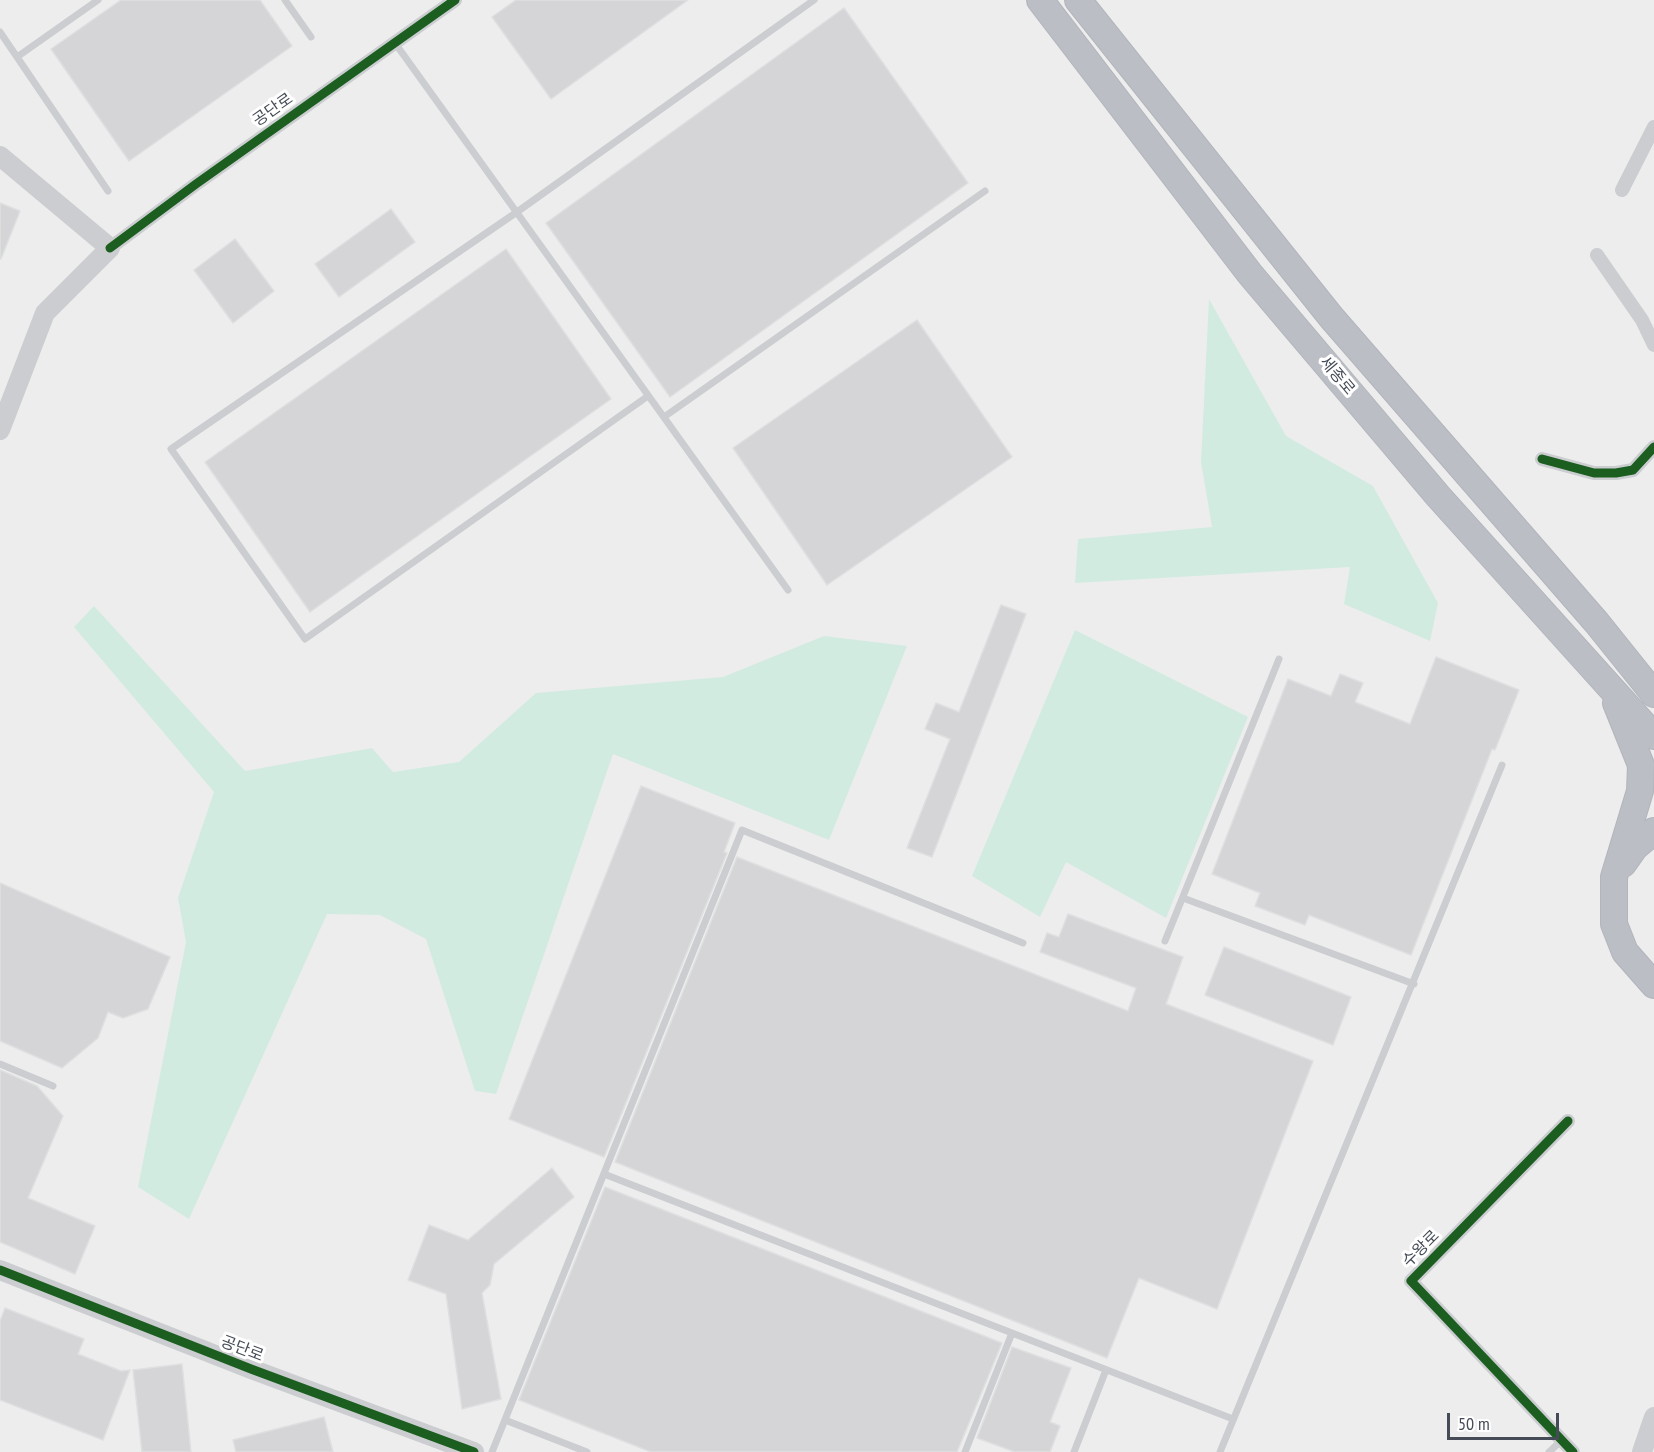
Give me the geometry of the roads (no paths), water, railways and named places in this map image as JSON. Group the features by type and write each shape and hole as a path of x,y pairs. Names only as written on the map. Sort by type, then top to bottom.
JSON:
{"highway":[{"name":"세종로","path":"1040,0 1250,274 1438,496 1654,736"},
{"name":"세종로","path":"1078,0 1331,317 1597,623 1654,693"},
{"path":"1624,659 1654,683"},
{"path":"1610,686 1641,765 1640,791 1614,877 1614,924 1625,952 1654,985"},
{"path":"1614,877 1635,847 1654,831"}],"street":[{"name":"공단로","path":"0,430 45,313 110,248 195,184 455,0"},
{"path":"1622,190 1654,127"},
{"path":"0,156 110,248"},
{"path":"1597,255 1642,320 1654,345"},
{"path":"1542,459 1594,473 1616,473 1633,470 1654,447"},
{"name":"수왕로","path":"1568,1121 1411,1281 1573,1452"},
{"name":"공단로","path":"0,1270 251,1369 474,1452"},
{"path":"1642,1452 1654,1417"}],"lane":[{"path":"17,57 98,0"},
{"path":"285,0 311,37"},
{"path":"648,396 305,639 171,449 517,212 814,0"},
{"path":"0,32 108,191"},
{"path":"395,43 788,590"},
{"path":"664,417 985,191"},
{"path":"1165,941 1279,659"},
{"path":"1221,1452 1502,765"},
{"path":"492,1452 742,830 1023,943"},
{"path":"1183,898 1414,984"},
{"path":"0,1064 53,1086"},
{"path":"604,1174 1233,1419"},
{"path":"964,1452 1012,1333"},
{"path":"1074,1452 1106,1370"},
{"path":"505,1420 587,1452"},
{"path":"1549,1452 1562,1440"}]}
